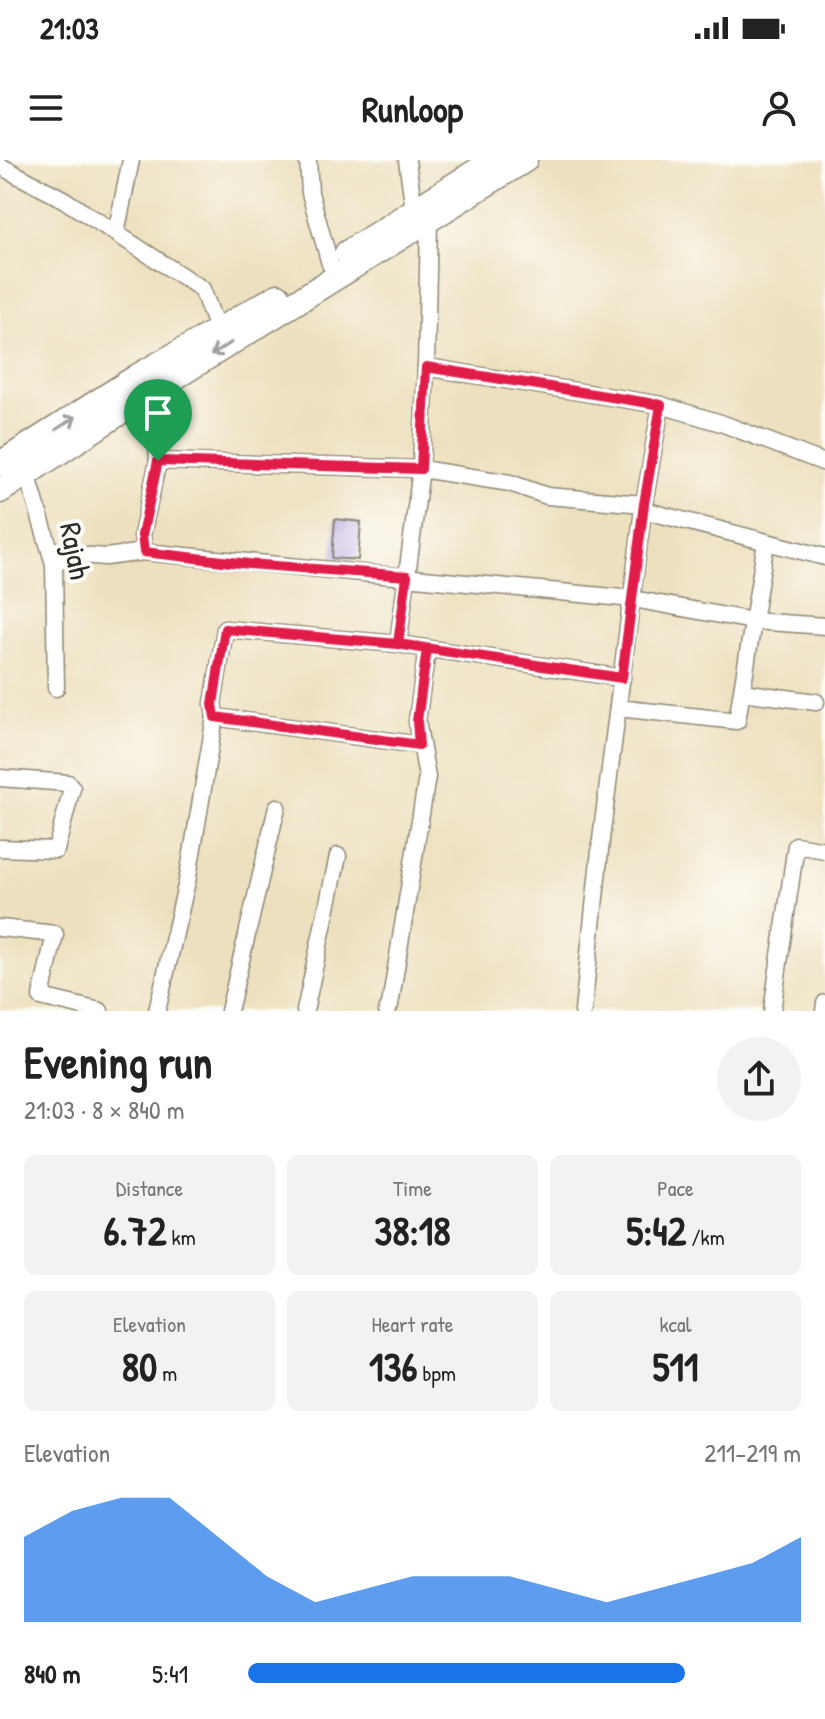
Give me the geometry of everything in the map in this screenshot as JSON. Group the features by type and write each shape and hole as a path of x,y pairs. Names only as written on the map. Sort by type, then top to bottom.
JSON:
{"main road":[{"path":"0,491 421,216 494,160"},
{"path":"0,464 217,329 330,264 525,160"}],"street":[{"path":"116,233 131,160"},
{"path":"308,160 310,193 330,264"},
{"path":"398,644 421,469 426,367 421,216 407,160"},
{"path":"0,166 63,199 202,289 217,329"},
{"path":"426,367 661,405 721,423 825,463"},
{"path":"144,552 142,535 158,461 153,391"},
{"path":"583,1011 643,507 661,405"},
{"path":"158,461 421,469 510,483 547,496 643,507 825,557"},
{"name":"Rajah","path":"27,473 54,564 56,688"},
{"path":"618,708 737,721 766,542"},
{"path":"54,564 69,554 106,557 144,552 633,599 753,621 825,626"},
{"path":"157,1011 188,877 215,717 213,704 225,629 398,644 622,678"},
{"path":"387,1011 427,777 417,721 427,649"},
{"path":"742,692 816,702"},
{"path":"215,717 419,745"},
{"path":"0,778 68,783 72,788 56,850 0,848"},
{"path":"229,1011 277,807"},
{"path":"772,1011 796,845 825,850"},
{"path":"305,1011 338,856"},
{"path":"0,928 55,934 41,997 100,1011"},
{"path":"824,1011 825,1003"}],"building":[{"path":"335,519 361,522 358,560 332,558"}],"route":[{"path":"158,461 142,535 144,552 249,564 407,576 398,644 427,649 417,721 419,745 215,717 213,704 225,629 398,644 622,678 644,504 661,405 426,367 421,469 158,461"}]}
